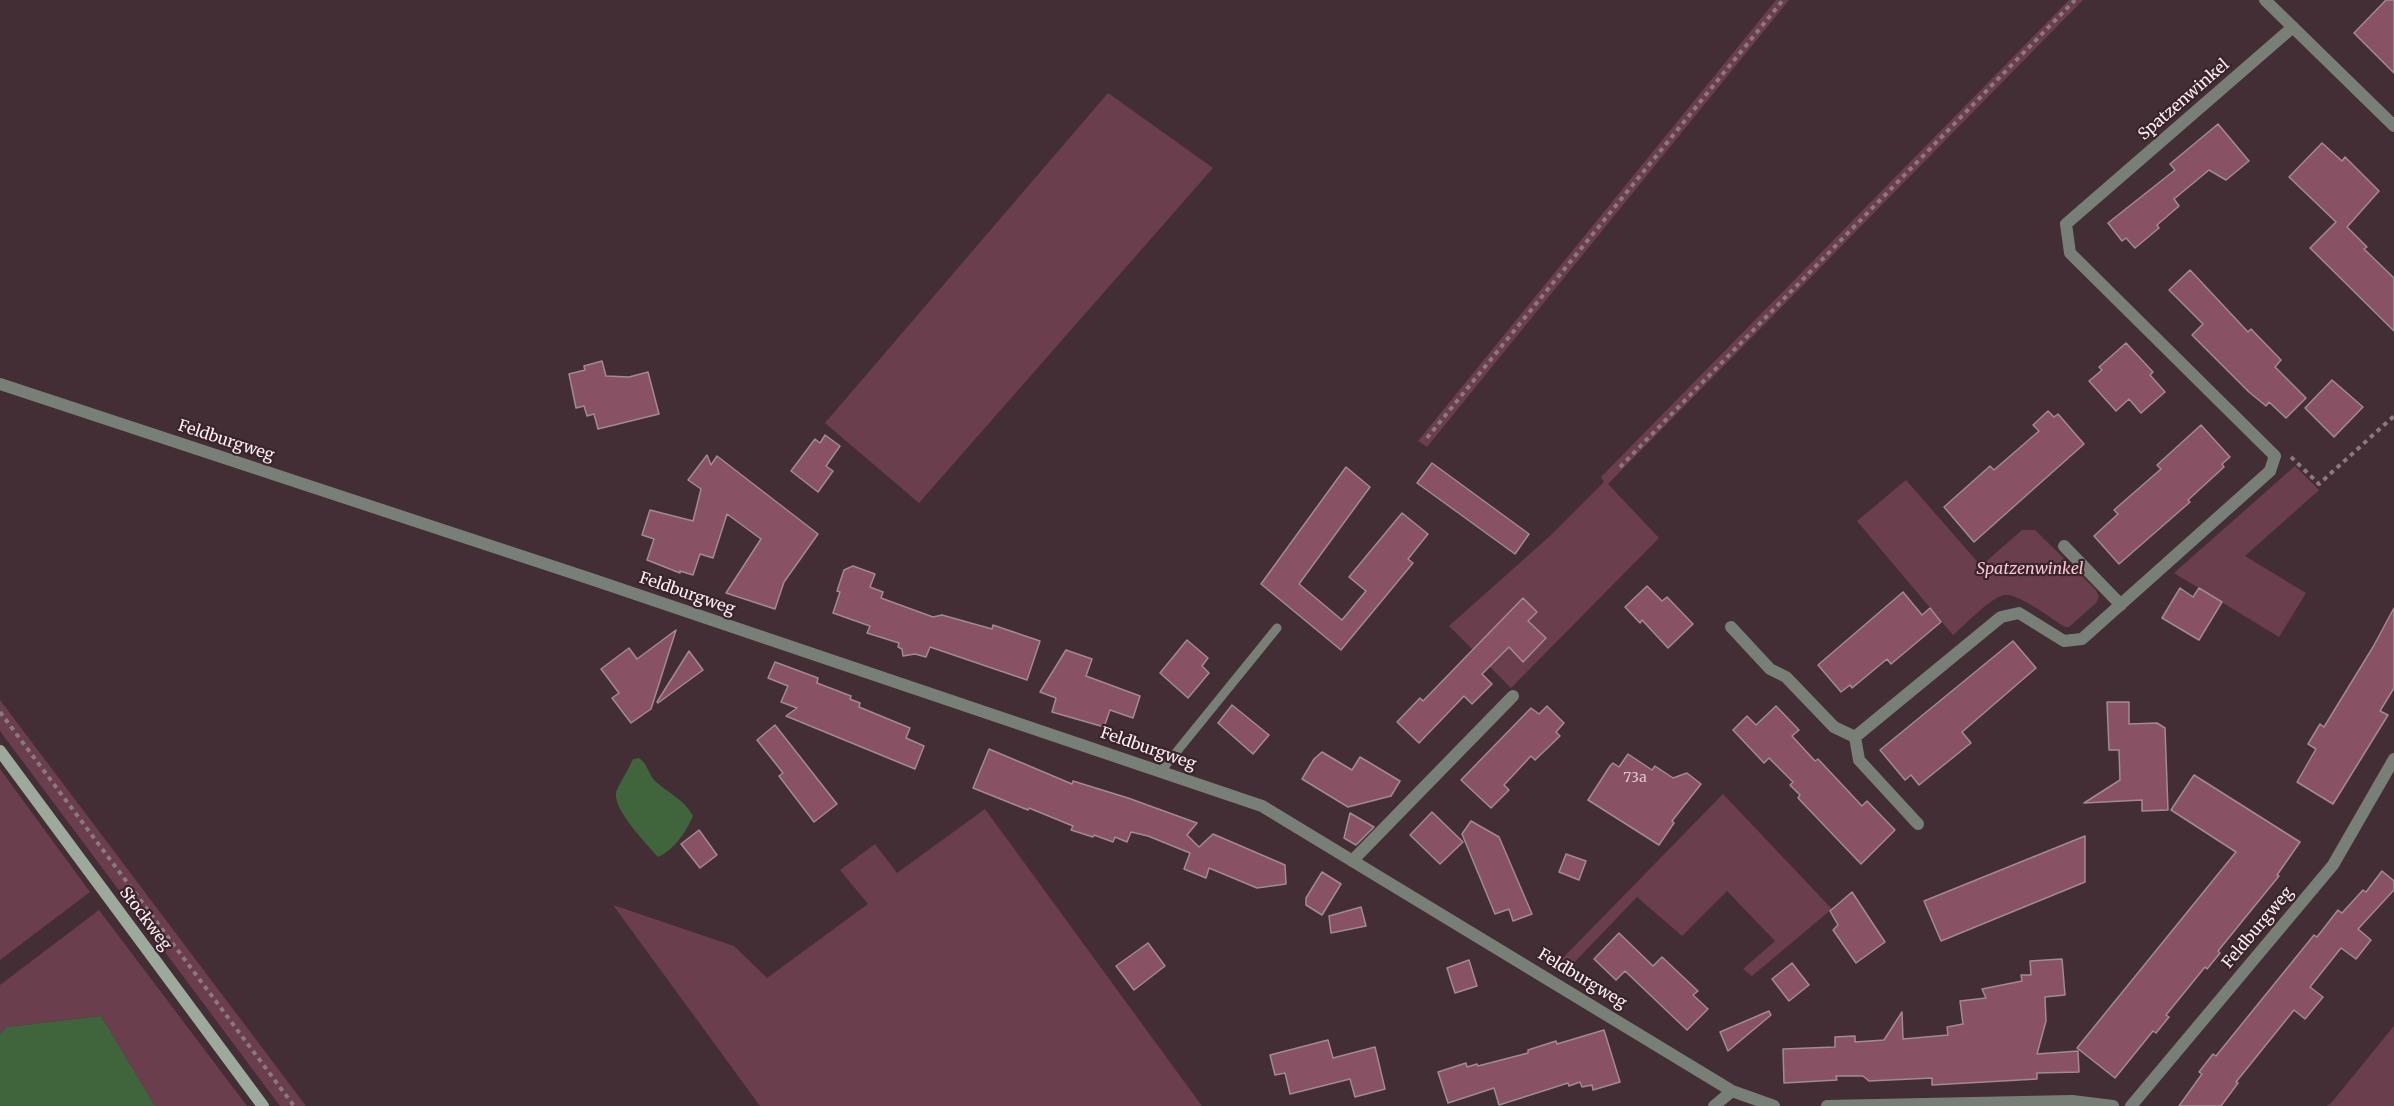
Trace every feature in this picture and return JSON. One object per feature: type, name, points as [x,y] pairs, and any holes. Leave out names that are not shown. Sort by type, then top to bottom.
[{"type":"street","points":[[2265,0],[2394,126]]},
{"type":"street","name":"Spatzenwinkel","points":[[2275,456],[2070,253],[2066,224],[2293,27]]},
{"type":"street","name":"Feldburgweg","points":[[0,384],[576,574],[1262,806],[1732,1090],[1774,1106]]},
{"type":"street","points":[[1855,737],[2001,617],[2019,613],[2064,641],[2082,639],[2270,471],[2275,456]]},
{"type":"street","points":[[2064,546],[2121,605]]},
{"type":"street","points":[[1731,627],[1770,669],[1786,677],[1834,727],[1855,737]]},
{"type":"street","points":[[1352,861],[1513,696]]},
{"type":"street","points":[[1855,737],[1860,760],[1918,824]]},
{"type":"street","name":"Stockweg","points":[[0,751],[263,1106]]},
{"type":"street","name":"Feldburgweg","points":[[2131,1106],[2333,865],[2394,759]]},
{"type":"street","points":[[1714,1106],[1732,1090]]},
{"type":"street","points":[[1827,1106],[2072,1101],[2113,1106]]},
{"type":"lane","points":[[1161,771],[1276,628]]},
{"type":"path","points":[[1427,438],[1783,0]]},
{"type":"path","points":[[1620,467],[2075,0]]},
{"type":"path","points":[[2275,456],[2293,457],[2319,484],[2394,416]]},
{"type":"path","points":[[0,712],[294,1106]]},
{"type":"green space","points":[[1776,0],[1789,0],[1427,447],[1418,441]]},
{"type":"green space","points":[[2069,0],[2083,0],[1608,484],[1659,538],[1511,688],[1449,626],[1550,536],[1604,482],[1601,477]]},
{"type":"green space","points":[[1108,93],[1213,168],[919,503],[825,423]]},
{"type":"green space","points":[[2295,466],[2319,490],[2245,556],[2306,593],[2279,637],[2174,573]]},
{"type":"green space","points":[[1906,480],[1981,566],[2022,530],[2035,530],[2096,590],[2099,597],[2096,603],[2069,627],[2065,627],[2026,602],[2010,595],[2004,595],[1985,606],[1953,635],[1857,521]]},
{"type":"green space","points":[[0,700],[306,1106],[280,1106],[0,731]]},
{"type":"green space","points":[[0,769],[90,892],[0,960]]},
{"type":"green space","points":[[1723,794],[1832,909],[1752,976],[1743,969],[1775,941],[1727,891],[1682,936],[1637,897],[1566,971],[1556,965]]},
{"type":"green space","points":[[985,809],[1202,1106],[760,1106],[613,905],[734,946],[767,978],[868,904],[840,870],[875,844],[897,873]]},
{"type":"green space","points":[[99,910],[247,1106],[155,1106],[101,1016],[7,1027],[0,1034],[0,985]]},
{"type":"green space","points":[[2394,1026],[2394,1106],[2327,1106],[2332,1102]]},
{"type":"shaded area","points":[[639,758],[655,781],[680,800],[693,816],[679,840],[658,857],[625,817],[617,800],[616,793],[633,759]]},
{"type":"shaded area","points":[[101,1016],[155,1106],[0,1106],[0,1034],[7,1027]]},
{"type":"building","points":[[2386,0],[2394,0],[2394,73],[2354,33]]},
{"type":"building","points":[[2218,124],[2249,161],[2226,180],[2209,170],[2174,199],[2179,206],[2157,225],[2159,228],[2135,248],[2126,238],[2122,241],[2108,223],[2175,170],[2170,164]]},
{"type":"building","points":[[2322,143],[2342,161],[2345,157],[2379,191],[2347,227],[2367,247],[2364,249],[2394,278],[2394,331],[2310,248],[2336,222],[2289,177]]},
{"type":"building","points":[[2190,270],[2248,332],[2251,329],[2281,360],[2275,367],[2306,398],[2286,418],[2269,402],[2266,406],[2249,392],[2192,335],[2203,324],[2169,290]]},
{"type":"building","points":[[2126,343],[2153,372],[2150,375],[2165,392],[2141,413],[2129,399],[2116,411],[2089,381],[2102,370],[2099,367]]},
{"type":"building","points":[[602,361],[606,376],[629,377],[648,372],[659,414],[598,429],[594,414],[587,416],[584,406],[576,408],[569,374],[585,370],[584,366]]},
{"type":"building","points":[[2332,380],[2363,407],[2334,437],[2305,408]]},
{"type":"building","points":[[2048,411],[2054,417],[2058,414],[2084,444],[1974,542],[1944,507],[1990,466],[1994,470],[2039,431],[2033,425]]},
{"type":"building","points":[[2201,425],[2230,457],[2222,464],[2224,467],[2188,500],[2190,502],[2119,564],[2094,536],[2118,514],[2114,510],[2161,469],[2157,465]]},
{"type":"building","points":[[825,435],[840,446],[826,466],[833,471],[818,492],[791,471],[815,439],[820,443]]},
{"type":"building","points":[[707,455],[711,465],[717,456],[818,534],[784,582],[775,609],[726,593],[761,539],[727,514],[713,558],[700,554],[693,575],[680,571],[680,573],[647,560],[654,539],[642,535],[650,510],[693,521],[701,489],[688,480]]},
{"type":"building","points":[[1432,463],[1529,534],[1515,554],[1417,483]]},
{"type":"building","points":[[1346,467],[1370,487],[1299,584],[1342,620],[1366,591],[1349,577],[1402,513],[1428,534],[1408,559],[1413,563],[1341,650],[1261,584]]},
{"type":"building","points":[[853,566],[875,574],[870,587],[883,592],[881,598],[933,617],[942,615],[992,629],[993,625],[1040,641],[1027,680],[930,647],[926,657],[915,654],[903,656],[902,649],[898,647],[899,643],[867,633],[870,626],[833,613],[844,570]]},
{"type":"building","points":[[1647,586],[1662,601],[1667,597],[1693,624],[1668,648],[1642,620],[1640,623],[1625,607]]},
{"type":"building","points":[[2180,588],[2193,597],[2199,588],[2222,602],[2199,640],[2162,618]]},
{"type":"building","points":[[1903,592],[1922,615],[1930,608],[1941,622],[1891,664],[1887,659],[1852,688],[1850,685],[1841,692],[1818,665]]},
{"type":"building","points":[[1523,598],[1537,612],[1528,621],[1546,638],[1523,662],[1509,647],[1482,674],[1492,684],[1472,704],[1464,696],[1419,743],[1397,722],[1420,698],[1423,701]]},
{"type":"building","points":[[2394,608],[2394,688],[2380,711],[2388,715],[2333,804],[2297,782],[2316,749],[2308,744],[2320,724],[2324,727]]},
{"type":"building","points":[[676,630],[651,709],[631,723],[612,698],[619,693],[601,669],[629,648],[637,659]]},
{"type":"building","points":[[1187,640],[1208,658],[1202,666],[1209,673],[1188,698],[1160,673]]},
{"type":"building","points":[[2013,641],[2036,668],[1962,732],[1971,743],[1919,785],[1911,775],[1905,780],[1880,750]]},
{"type":"building","points":[[1066,650],[1092,659],[1086,676],[1140,696],[1133,718],[1110,710],[1104,727],[1052,712],[1056,698],[1040,692]]},
{"type":"building","points":[[689,651],[703,670],[658,703],[657,702]]},
{"type":"building","points":[[775,662],[818,678],[817,683],[851,696],[850,699],[860,703],[859,707],[910,728],[906,738],[924,746],[915,769],[786,716],[797,708],[781,702],[788,686],[768,678]]},
{"type":"building","points":[[2107,702],[2129,702],[2129,724],[2157,723],[2165,728],[2168,810],[2142,811],[2142,800],[2084,803],[2120,780],[2119,750],[2109,750]]},
{"type":"building","points":[[1232,705],[1269,735],[1253,754],[1218,723]]},
{"type":"building","points":[[1547,706],[1564,723],[1556,732],[1560,736],[1535,760],[1531,756],[1504,785],[1509,790],[1491,808],[1461,780],[1531,708],[1539,714]]},
{"type":"building","points":[[1776,706],[1799,730],[1792,736],[1815,761],[1818,759],[1862,806],[1867,801],[1895,830],[1861,864],[1798,798],[1800,795],[1790,785],[1793,782],[1769,758],[1764,763],[1733,730],[1747,716],[1756,725]]},
{"type":"building","points":[[775,725],[837,804],[814,822],[779,776],[783,773],[757,740]]},
{"type":"building","points":[[989,749],[1072,784],[1073,781],[1128,798],[1197,823],[1187,835],[1199,847],[1213,834],[1285,865],[1286,884],[1257,888],[1209,868],[1206,878],[1184,869],[1190,853],[1148,836],[1131,832],[1127,842],[1115,837],[1113,842],[1094,835],[1093,837],[1071,830],[1073,826],[1029,808],[1028,810],[973,788]]},
{"type":"building","points":[[1322,752],[1352,770],[1360,757],[1400,781],[1391,796],[1348,807],[1302,779],[1314,759]]},
{"type":"building","points":[[1628,754],[1652,770],[1655,766],[1673,778],[1687,773],[1701,784],[1672,821],[1674,823],[1659,845],[1588,800],[1610,766],[1613,763],[1619,767]]},
{"type":"building","points":[[2194,775],[2300,842],[2277,875],[2279,876],[2218,951],[2220,953],[2207,969],[2205,967],[2166,1015],[2169,1017],[2156,1033],[2153,1031],[2115,1078],[2077,1048],[2236,852],[2171,810]]},
{"type":"building","points":[[1432,812],[1463,842],[1440,864],[1410,835]]},
{"type":"building","points":[[1350,813],[1374,827],[1356,845],[1344,838]]},
{"type":"building","points":[[1471,821],[1499,837],[1532,914],[1513,921],[1509,909],[1495,914],[1462,834]]},
{"type":"building","points":[[699,830],[717,855],[700,868],[681,844]]},
{"type":"building","points":[[2085,836],[2085,882],[1941,941],[1924,901]]},
{"type":"building","points":[[1566,854],[1586,861],[1579,880],[1559,872]]},
{"type":"building","points":[[2382,871],[2394,881],[2394,890],[2358,929],[2371,940],[2356,959],[2341,948],[2310,987],[2323,997],[2305,1019],[2294,1010],[2236,1082],[2238,1083],[2221,1106],[2179,1106],[2202,1074],[2199,1072],[2213,1054],[2216,1056],[2314,935],[2317,937],[2338,910],[2342,913],[2363,890],[2366,892]]},
{"type":"building","points":[[1322,872],[1341,884],[1322,915],[1306,905],[1306,898]]},
{"type":"building","points":[[1852,892],[1885,942],[1856,963],[1833,930],[1838,925],[1830,911]]},
{"type":"building","points":[[1361,907],[1366,926],[1331,933],[1329,916]]},
{"type":"building","points":[[1619,933],[1653,966],[1662,957],[1698,991],[1693,995],[1708,1009],[1687,1030],[1625,971],[1616,980],[1594,959]]},
{"type":"building","points":[[1148,943],[1165,966],[1134,990],[1116,966]]},
{"type":"building","points":[[2062,959],[2065,995],[2045,997],[2046,1021],[2037,1054],[2078,1051],[2079,1072],[2037,1073],[2037,1079],[1932,1085],[1932,1078],[1869,1081],[1863,1076],[1836,1076],[1837,1080],[1784,1083],[1783,1049],[1835,1047],[1835,1037],[1855,1036],[1855,1042],[1884,1040],[1902,1012],[1903,1039],[1948,1035],[1947,1027],[1963,1024],[1960,1001],[1986,998],[1982,989],[2022,981],[2021,975],[2031,975],[2030,961]]},
{"type":"building","points":[[1469,960],[1477,986],[1455,993],[1447,968]]},
{"type":"building","points":[[1792,963],[1809,985],[1789,1001],[1772,979]]},
{"type":"building","points":[[1769,1011],[1771,1015],[1728,1051],[1720,1032]]},
{"type":"building","points":[[1604,1030],[1620,1082],[1593,1090],[1592,1085],[1582,1087],[1580,1082],[1569,1086],[1568,1083],[1499,1105],[1494,1088],[1448,1103],[1438,1072],[1466,1063],[1467,1067],[1477,1064],[1478,1066],[1528,1053],[1528,1050],[1556,1041],[1557,1044]]},
{"type":"building","points":[[1328,1040],[1333,1058],[1375,1047],[1385,1089],[1355,1097],[1350,1079],[1290,1094],[1285,1073],[1275,1075],[1270,1055]]}]
